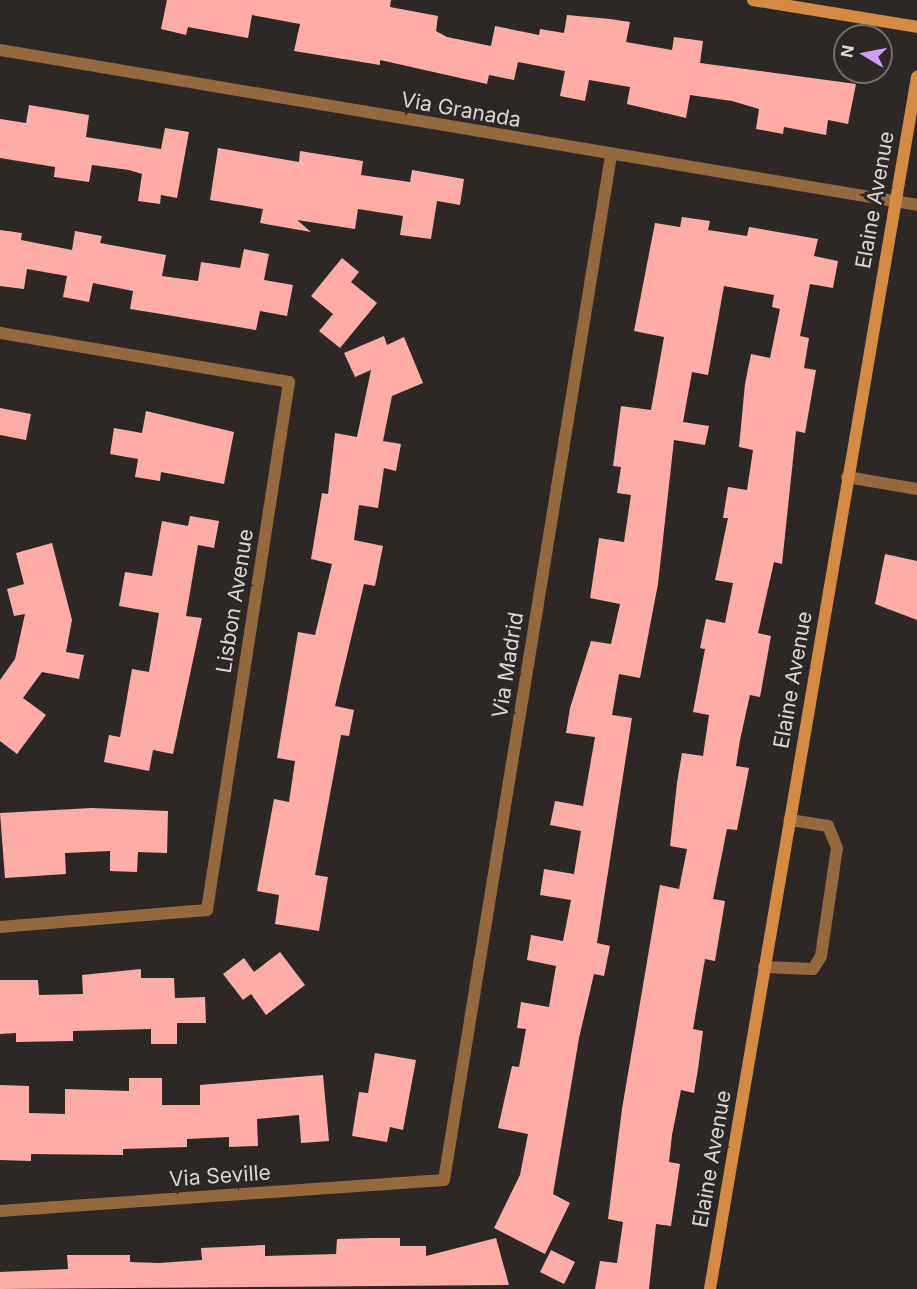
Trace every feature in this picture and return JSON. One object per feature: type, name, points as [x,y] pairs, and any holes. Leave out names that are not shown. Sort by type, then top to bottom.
[{"type":"street","points":[[753,0],[917,27]]},
{"type":"street","name":"Via Granada","points":[[0,50],[611,156],[917,205]]},
{"type":"street","name":"Elaine Avenue","points":[[710,1289],[917,77]]},
{"type":"street","name":"Via Madrid","points":[[444,1180],[611,156]]},
{"type":"street","name":"Lisbon Avenue","points":[[0,333],[289,382],[207,910],[0,927]]},
{"type":"street","points":[[847,477],[917,489]]},
{"type":"street","points":[[764,967],[813,969],[821,956],[837,848],[828,826],[789,820]]},
{"type":"street","name":"Via Seville","points":[[0,1211],[444,1180]]},
{"type":"building","points":[[167,0],[391,0],[390,7],[438,16],[436,31],[447,37],[491,46],[495,26],[539,35],[540,29],[564,33],[567,15],[610,19],[630,22],[626,42],[672,50],[674,37],[703,41],[700,63],[833,81],[833,84],[856,84],[848,124],[828,120],[826,135],[784,127],[783,134],[756,129],[759,109],[732,101],[690,95],[686,118],[627,104],[630,87],[589,80],[585,101],[560,96],[565,71],[518,62],[514,80],[489,75],[487,84],[380,60],[380,65],[294,51],[300,24],[252,15],[248,38],[188,27],[186,35],[161,29]]},
{"type":"building","points":[[29,105],[89,115],[86,137],[161,149],[165,128],[189,132],[177,198],[161,195],[160,204],[138,201],[142,174],[129,170],[92,165],[89,182],[54,177],[55,167],[0,158],[0,119],[26,123]]},
{"type":"building","points":[[218,148],[299,162],[300,151],[363,161],[361,175],[410,182],[412,170],[464,179],[460,205],[437,201],[431,239],[400,235],[403,216],[358,209],[355,229],[297,220],[311,232],[260,223],[263,209],[210,200]]},
{"type":"building","points":[[682,217],[710,221],[708,230],[747,236],[749,227],[818,239],[814,256],[838,261],[833,288],[810,284],[800,336],[809,338],[804,368],[816,370],[805,433],[796,431],[782,564],[774,562],[758,633],[771,636],[760,697],[750,695],[740,740],[736,766],[749,768],[737,830],[727,829],[713,899],[725,901],[715,961],[705,959],[693,1029],[703,1031],[694,1093],[681,1090],[672,1135],[669,1162],[680,1164],[671,1226],[656,1224],[649,1289],[595,1289],[600,1261],[617,1263],[623,1222],[608,1219],[622,1109],[660,885],[679,889],[687,849],[670,846],[677,783],[682,753],[703,756],[709,715],[693,712],[705,649],[700,648],[706,619],[725,623],[733,583],[715,580],[728,518],[723,518],[728,487],[747,490],[753,450],[739,447],[745,384],[751,354],[770,358],[780,309],[772,307],[774,295],[724,286],[708,375],[692,372],[683,422],[709,426],[705,445],[674,440],[658,584],[640,678],[619,674],[612,715],[632,718],[597,943],[610,946],[604,976],[594,974],[579,1038],[553,1194],[570,1203],[545,1254],[494,1228],[520,1175],[528,1134],[498,1128],[512,1066],[519,1067],[526,1029],[517,1028],[521,1002],[549,1007],[556,966],[527,960],[531,935],[563,941],[571,900],[540,895],[544,869],[574,874],[581,831],[550,825],[555,801],[583,806],[595,737],[566,733],[570,708],[591,641],[611,644],[620,604],[590,598],[599,538],[624,542],[631,495],[617,493],[621,467],[613,466],[621,406],[651,410],[664,337],[634,331],[655,223],[680,227]]},
{"type":"building","points":[[0,230],[22,233],[21,240],[72,250],[75,231],[102,236],[100,243],[166,255],[162,276],[198,281],[201,262],[240,268],[244,249],[269,254],[264,280],[293,285],[287,316],[260,311],[256,330],[130,309],[133,291],[93,283],[89,302],[63,297],[67,276],[27,269],[24,289],[0,286]]},
{"type":"building","points":[[342,258],[359,272],[351,282],[377,303],[340,348],[319,331],[333,314],[311,296]]},
{"type":"building","points":[[384,336],[387,345],[404,337],[423,383],[392,396],[383,441],[401,444],[396,471],[384,468],[378,508],[359,505],[354,540],[383,546],[375,586],[364,584],[335,706],[354,710],[349,736],[341,735],[315,875],[328,877],[319,931],[275,924],[279,895],[257,891],[274,799],[289,802],[295,761],[277,758],[298,632],[315,635],[332,564],[311,559],[322,493],[328,494],[335,433],[357,437],[371,370],[355,377],[344,353]]},
{"type":"building","points":[[0,408],[31,414],[26,440],[0,435]]},
{"type":"building","points":[[146,411],[234,432],[224,484],[161,472],[160,481],[135,477],[138,459],[110,454],[114,428],[142,433]]},
{"type":"building","points":[[190,516],[219,521],[214,548],[198,545],[186,616],[202,618],[173,754],[153,750],[149,771],[104,762],[109,735],[120,737],[132,669],[149,672],[159,613],[119,606],[125,572],[152,576],[162,521],[188,526]]},
{"type":"building","points":[[52,543],[72,620],[66,652],[84,655],[79,679],[42,672],[23,698],[46,715],[17,754],[0,741],[0,680],[15,659],[25,614],[14,616],[7,589],[24,584],[16,553]]},
{"type":"building","points":[[885,554],[917,561],[917,620],[875,604]]},
{"type":"building","points":[[92,808],[168,811],[167,853],[138,852],[137,872],[110,871],[110,851],[65,853],[66,874],[5,878],[0,813]]},
{"type":"building","points":[[280,952],[305,985],[266,1015],[251,994],[243,1000],[223,974],[244,958],[254,972]]},
{"type":"building","points":[[141,969],[141,978],[174,978],[175,998],[205,997],[206,1023],[177,1023],[177,1044],[151,1044],[151,1029],[73,1031],[73,1041],[16,1042],[16,1033],[0,1034],[0,980],[38,980],[39,995],[83,994],[82,975]]},
{"type":"building","points":[[375,1053],[416,1060],[403,1130],[390,1127],[387,1142],[352,1136],[359,1092],[368,1093]]},
{"type":"building","points":[[323,1075],[329,1141],[301,1143],[299,1115],[257,1119],[258,1146],[229,1147],[229,1137],[187,1139],[187,1147],[123,1149],[123,1155],[31,1154],[31,1161],[0,1160],[0,1085],[29,1086],[29,1113],[65,1114],[65,1089],[129,1091],[129,1078],[162,1078],[162,1105],[200,1105],[200,1085]]},
{"type":"building","points":[[400,1238],[400,1246],[426,1246],[426,1256],[496,1238],[509,1285],[0,1289],[0,1272],[68,1269],[67,1255],[130,1255],[130,1262],[159,1263],[202,1260],[201,1248],[265,1245],[265,1256],[336,1254],[337,1239]]},
{"type":"building","points":[[551,1250],[575,1262],[564,1284],[540,1272]]}]
